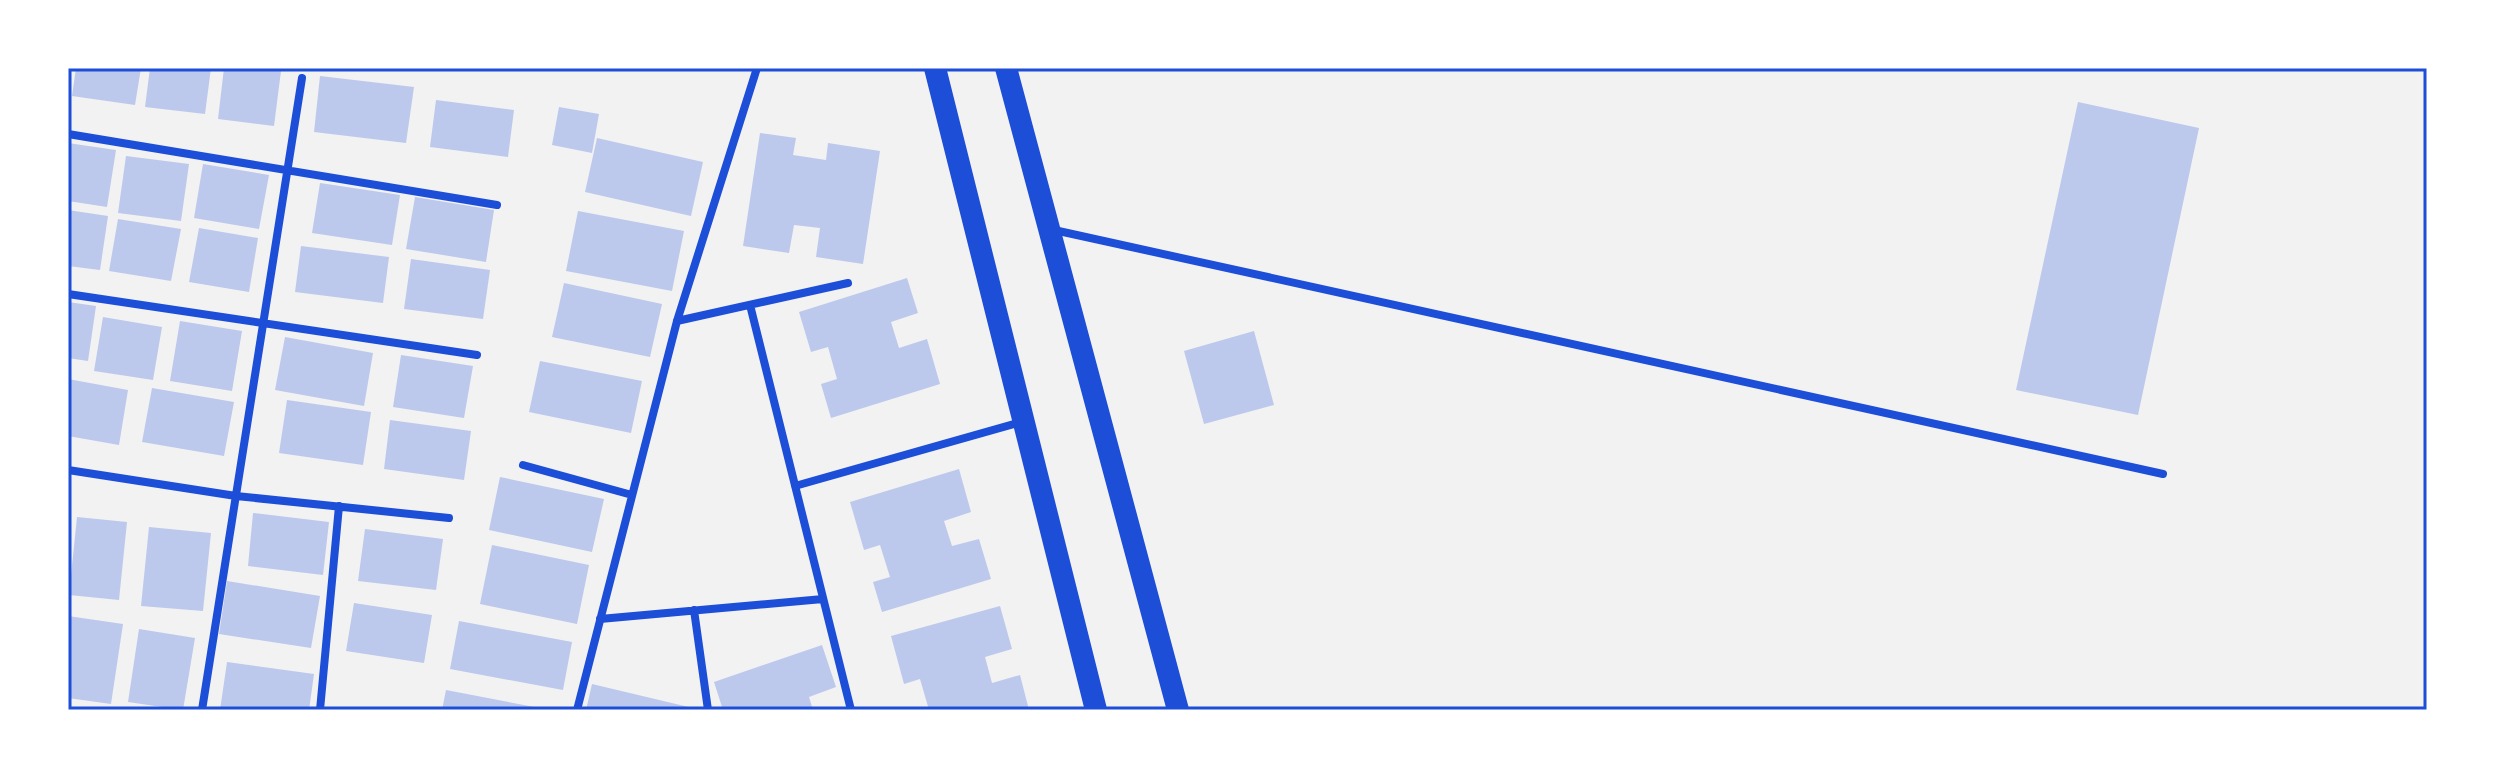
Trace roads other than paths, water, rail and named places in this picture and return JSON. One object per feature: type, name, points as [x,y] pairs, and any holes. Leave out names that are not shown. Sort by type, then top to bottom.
[{"type":"highway","points":[[935,68],[1096,710]]},
{"type":"highway","points":[[1006,68],[1178,710]]},
{"type":"street","points":[[577,710],[677,321],[757,68]]},
{"type":"street","points":[[202,710],[302,78]]},
{"type":"street","points":[[68,134],[497,205]]},
{"type":"street","points":[[1049,229],[2163,474]]},
{"type":"street","points":[[677,321],[848,283]]},
{"type":"street","points":[[68,294],[477,355]]},
{"type":"street","points":[[750,305],[851,710]]},
{"type":"street","points":[[795,486],[1023,421]]},
{"type":"street","points":[[523,465],[632,495]]},
{"type":"street","points":[[68,470],[236,496],[449,518]]},
{"type":"street","points":[[320,710],[339,506]]},
{"type":"street","points":[[600,619],[823,599]]},
{"type":"street","points":[[694,610],[708,710]]}]
